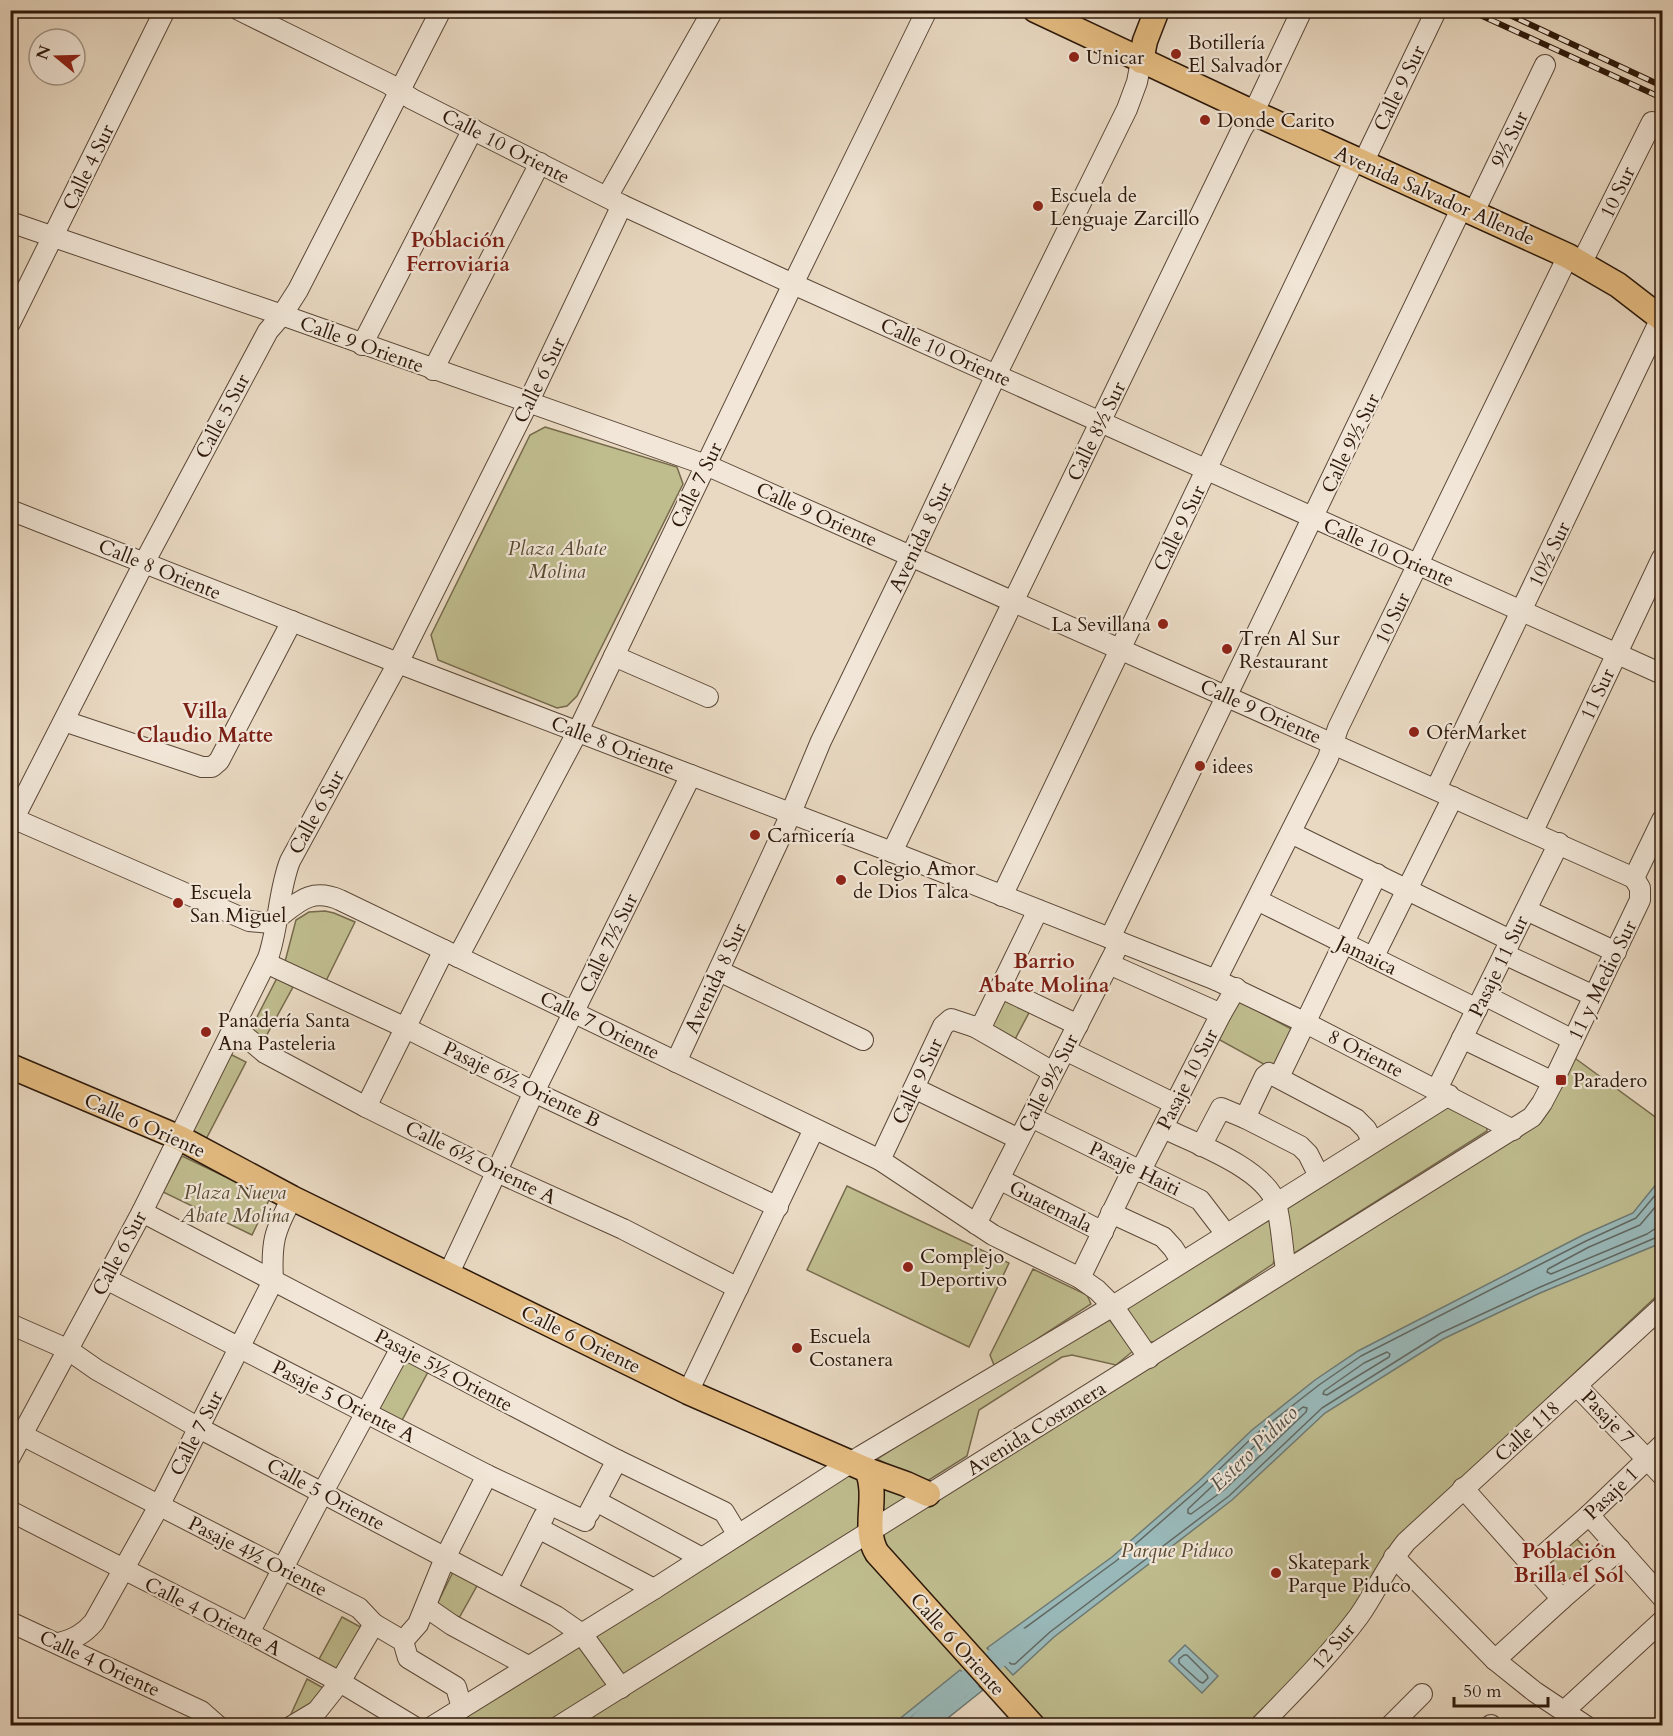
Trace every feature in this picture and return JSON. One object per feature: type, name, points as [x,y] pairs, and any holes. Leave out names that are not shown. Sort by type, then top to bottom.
[{"type":"main road","name":"Avenida Salvador Allende","points":[[1035,10],[1141,61],[1575,259],[1618,285],[1662,319]]},
{"type":"main road","name":"Avenida 8 Sur","points":[[1141,61],[1145,41],[1157,10]]},
{"type":"main road","name":"Calle 6 Oriente","points":[[10,1066],[180,1138],[292,1198],[688,1392],[859,1467],[872,1486],[872,1545],[883,1562],[1033,1725]]},
{"type":"main road","points":[[859,1467],[928,1494]]},
{"type":"street","name":"Calle 4 Sur","points":[[10,323],[165,10]]},
{"type":"street","name":"Calle 10 Oriente","points":[[239,10],[389,84],[411,99],[615,201],[793,284],[1662,674]]},
{"type":"street","name":"Calle 5 Sur","points":[[12,821],[144,563],[268,331],[282,315],[298,290],[441,10]]},
{"type":"street","name":"Calle 6 Sur","points":[[10,1456],[142,1212],[266,963],[273,945],[284,880],[290,861],[398,663],[528,403],[615,201],[712,10]]},
{"type":"street","name":"Calle 7 Sur","points":[[366,1107],[406,1028],[578,731],[927,10]]},
{"type":"street","name":"Calle 8½ Sur","points":[[892,852],[1302,10]]},
{"type":"street","name":"Calle 9 Sur","points":[[1002,896],[1206,470],[1435,13]]},
{"type":"street","name":"Avenida 8 Sur","points":[[676,1062],[790,813],[820,741],[1127,109],[1137,82],[1141,61]]},
{"type":"street","name":"9½ Sur","points":[[1468,210],[1545,65]]},
{"type":"street","name":"10 Sur","points":[[1216,980],[1291,833],[1334,744],[1338,728],[1418,564],[1575,259],[1652,122]]},
{"type":"street","points":[[362,345],[473,129]]},
{"type":"street","points":[[433,370],[540,163]]},
{"type":"street","name":"Calle 9½ Sur","points":[[976,1224],[1109,964],[1115,940],[1227,696],[1468,210]]},
{"type":"street","name":"Calle 9 Oriente","points":[[10,222],[282,315],[706,465],[1533,831],[1634,878]]},
{"type":"street","name":"10½ Sur","points":[[1373,958],[1406,888],[1521,611],[1662,319]]},
{"type":"street","name":"Calle 8 Oriente","points":[[10,510],[1216,980]]},
{"type":"street","name":"11 Sur","points":[[1533,831],[1662,558]]},
{"type":"street","points":[[64,720],[202,767],[212,767],[219,761],[292,621]]},
{"type":"street","points":[[614,656],[708,697]]},
{"type":"street","name":"Calle 7½ Sur","points":[[448,1275],[534,1092],[691,775]]},
{"type":"street","points":[[1634,878],[1662,820]]},
{"type":"street","points":[[12,821],[249,921],[271,923],[278,918]]},
{"type":"street","points":[[1291,833],[1406,888],[1594,996]]},
{"type":"street","name":"Pasaje 11 Sur","points":[[1443,1092],[1462,1038],[1559,843]]},
{"type":"street","points":[[1274,1075],[1306,1023],[1377,874]]},
{"type":"street","name":"11 y Medio Sur","points":[[1513,1130],[1532,1118],[1553,1082],[1616,952],[1640,900],[1640,888],[1634,878]]},
{"type":"street","name":"Calle 7 Oriente","points":[[278,918],[294,904],[307,897],[327,895],[880,1161],[976,1224],[1080,1278],[1097,1290],[1113,1306],[1149,1358]]},
{"type":"street","name":"Jamaica","points":[[1257,900],[1373,958],[1573,1040]]},
{"type":"street","points":[[975,1027],[983,1023],[1038,910]]},
{"type":"street","points":[[1526,910],[1616,952]]},
{"type":"street","name":"Pasaje 6½ Oriente B","points":[[266,963],[778,1206]]},
{"type":"street","points":[[1109,964],[1221,1014]]},
{"type":"street","points":[[719,971],[863,1040]]},
{"type":"street","name":"8 Oriente","points":[[1216,980],[1443,1092],[1513,1130]]},
{"type":"street","points":[[1001,988],[1078,1025]]},
{"type":"street","name":"Pasaje 10 Sur","points":[[1080,1278],[1111,1213],[1163,1128],[1236,988]]},
{"type":"street","name":"Calle 9 Sur","points":[[880,1161],[943,1026],[951,1019],[975,1027]]},
{"type":"street","name":"Calle 6½ Oriente A","points":[[235,1023],[245,1036],[265,1053],[366,1107],[498,1172],[623,1229],[738,1287]]},
{"type":"street","points":[[975,1027],[1053,1072]]},
{"type":"street","points":[[1462,1038],[1553,1082]]},
{"type":"street","points":[[1065,1050],[1175,1104]]},
{"type":"street","points":[[1245,1118],[1265,1076],[1274,1075],[1356,1119],[1366,1129],[1373,1142]]},
{"type":"street","points":[[914,1088],[1019,1139]]},
{"type":"street","points":[[433,1725],[738,1535],[859,1467],[1373,1142],[1443,1092]]},
{"type":"street","points":[[1201,1146],[1221,1108],[1300,1146],[1308,1154],[1319,1176]]},
{"type":"street","name":"Pasaje Haiti","points":[[1031,1117],[1200,1200],[1226,1234]]},
{"type":"street","points":[[1163,1128],[1234,1162],[1261,1180],[1276,1203],[1286,1269]]},
{"type":"street","points":[[688,1392],[814,1129]]},
{"type":"street","name":"Avenida Costanera","points":[[559,1725],[1149,1358],[1286,1269],[1513,1130]]},
{"type":"street","name":"Guatemala","points":[[999,1179],[1103,1232]]},
{"type":"street","name":"Calle 7 Sur","points":[[59,1643],[74,1639],[86,1631],[100,1612],[159,1506],[273,1281],[271,1250],[279,1223],[292,1198]]},
{"type":"street","name":"Pasaje 5½ Oriente","points":[[142,1212],[617,1460],[724,1512],[738,1535]]},
{"type":"street","points":[[1111,1213],[1163,1237],[1182,1262]]},
{"type":"street","name":"Pasaje 5 Oriente A","points":[[106,1279],[488,1475],[585,1521]]},
{"type":"street","name":"Calle 118","points":[[1394,1557],[1406,1542],[1463,1488],[1662,1307]]},
{"type":"street","name":"Calle 5 Oriente","points":[[10,1324],[68,1348],[97,1370],[199,1428],[556,1616],[582,1634],[621,1688]]},
{"type":"street","points":[[249,1633],[401,1348]]},
{"type":"street","name":"Pasaje 7","points":[[1577,1386],[1662,1475]]},
{"type":"street","name":"Pasaje 4½ Oriente","points":[[22,1435],[359,1608],[374,1624],[403,1641],[408,1658],[456,1687],[462,1708]]},
{"type":"street","name":"Pasaje 1","points":[[1532,1565],[1589,1515],[1662,1445]]},
{"type":"street","points":[[573,1545],[617,1460]]},
{"type":"street","points":[[403,1641],[418,1624],[445,1558],[488,1475]]},
{"type":"street","points":[[1463,1488],[1562,1599]]},
{"type":"street","points":[[596,1501],[702,1558]]},
{"type":"street","points":[[507,1589],[550,1506]]},
{"type":"street","name":"Calle 4 Oriente A","points":[[10,1511],[249,1633],[413,1725]]},
{"type":"street","points":[[1589,1515],[1662,1597]]},
{"type":"street","points":[[538,1528],[654,1589]]},
{"type":"street","points":[[1495,1660],[1620,1550]]},
{"type":"street","points":[[1394,1557],[1495,1660],[1522,1683],[1586,1725]]},
{"type":"street","name":"12 Sur","points":[[1268,1723],[1360,1614],[1394,1557]]},
{"type":"street","points":[[426,1606],[452,1625],[528,1666]]},
{"type":"street","points":[[1564,1711],[1662,1621]]},
{"type":"street","name":"Calle 4 Oriente","points":[[10,1622],[201,1711],[218,1725]]},
{"type":"street","points":[[292,1725],[317,1711],[340,1682],[374,1624]]},
{"type":"street","points":[[1390,1725],[1422,1694]]},
{"type":"green space","name":"Plaza Abate Molina","points":[[545,427],[677,467],[683,484],[577,696],[567,706],[557,708],[438,660],[431,635],[530,435]]},
{"type":"green space","points":[[325,911],[355,922],[322,989],[283,969],[296,920],[309,912]]},
{"type":"green space","points":[[277,978],[293,987],[258,1051],[243,1044]]},
{"type":"green space","points":[[1005,994],[1032,1007],[1011,1047],[985,1033]]},
{"type":"green space","points":[[1237,1000],[1297,1032],[1278,1072],[1218,1039]]},
{"type":"green space","points":[[230,1054],[246,1062],[204,1143],[186,1135]]},
{"type":"green space","name":"Parque Piduco","points":[[1572,1056],[1662,1122],[1662,1291],[1400,1537],[1357,1606],[1323,1649],[1246,1725],[1044,1725],[998,1677],[939,1725],[438,1726],[851,1466],[934,1498],[1530,1126]]},
{"type":"green space","points":[[1447,1107],[1487,1127],[1487,1131],[1290,1256],[1285,1204]]},
{"type":"green space","name":"Plaza Nueva Abate Molina","points":[[182,1156],[270,1198],[252,1235],[163,1192]]},
{"type":"green space","name":"Complejo Deportivo","points":[[847,1186],[1009,1263],[969,1347],[807,1270]]},
{"type":"green space","points":[[1267,1219],[1270,1223],[1275,1258],[1273,1264],[1156,1342],[1148,1342],[1125,1307]]},
{"type":"green space","points":[[1033,1269],[1087,1295],[1091,1304],[994,1365],[990,1355]]},
{"type":"green space","points":[[1103,1311],[1133,1351],[1116,1365],[1072,1355],[1062,1357],[979,1410],[967,1456],[929,1480],[922,1481],[877,1459]]},
{"type":"green space","points":[[403,1358],[428,1372],[400,1424],[375,1410]]},
{"type":"green space","points":[[1574,1536],[1596,1560],[1558,1594],[1537,1570]]},
{"type":"green space","points":[[453,1572],[478,1584],[459,1618],[436,1606]]},
{"type":"green space","points":[[342,1617],[368,1631],[341,1676],[317,1663]]},
{"type":"green space","points":[[307,1679],[329,1691],[286,1725]]},
{"type":"water","points":[[1662,1177],[1662,1240],[1654,1246],[1540,1293],[1443,1339],[1325,1413],[1232,1500],[1054,1637],[1013,1675],[987,1648],[1112,1557],[1198,1482],[1252,1430],[1315,1380],[1358,1351],[1583,1235],[1633,1213]]},
{"type":"water","points":[[1185,1645],[1218,1676],[1202,1693],[1169,1661]]},
{"type":"water","points":[[960,1670],[983,1690],[939,1725],[892,1725]]},
{"type":"waterway","name":"Estero Piduco","points":[[918,1726],[956,1690],[1021,1639]]},
{"type":"railway","points":[[1469,10],[1662,98]]},
{"type":"railway","points":[[1499,10],[1662,86]]},
{"type":"place","name":"Botillería El Salvador","points":[[1176,54]]},
{"type":"place","name":"Unicar","points":[[1074,57]]},
{"type":"place","name":"Donde Carito","points":[[1205,120]]},
{"type":"place","name":"Escuela de Lenguaje Zarcillo","points":[[1038,206]]},
{"type":"place","name":"La Sevillana","points":[[1163,624]]},
{"type":"place","name":"Tren Al Sur Restaurant","points":[[1227,649]]},
{"type":"place","name":"OferMarket","points":[[1414,732]]},
{"type":"place","name":"idees","points":[[1200,766]]},
{"type":"place","name":"Carnicería","points":[[755,835]]},
{"type":"place","name":"Colegio Amor de Dios Talca","points":[[841,880]]},
{"type":"place","name":"Escuela San Miguel","points":[[178,903]]},
{"type":"place","name":"Panadería Santa Ana Pasteleria","points":[[206,1032]]},
{"type":"place","name":"Paradero","points":[[1561,1080]]},
{"type":"place","name":"Complejo Deportivo","points":[[908,1267]]},
{"type":"place","name":"Escuela Costanera","points":[[797,1348]]},
{"type":"place","name":"Skatepark Parque Piduco","points":[[1276,1573]]},
{"type":"district","name":"Población Ferroviaria","points":[[458,252]]},
{"type":"district","name":"Villa Claudio Matte","points":[[205,723]]},
{"type":"district","name":"Barrio Abate Molina","points":[[1044,973]]},
{"type":"district","name":"Población Brilla el Sol","points":[[1569,1563]]}]
